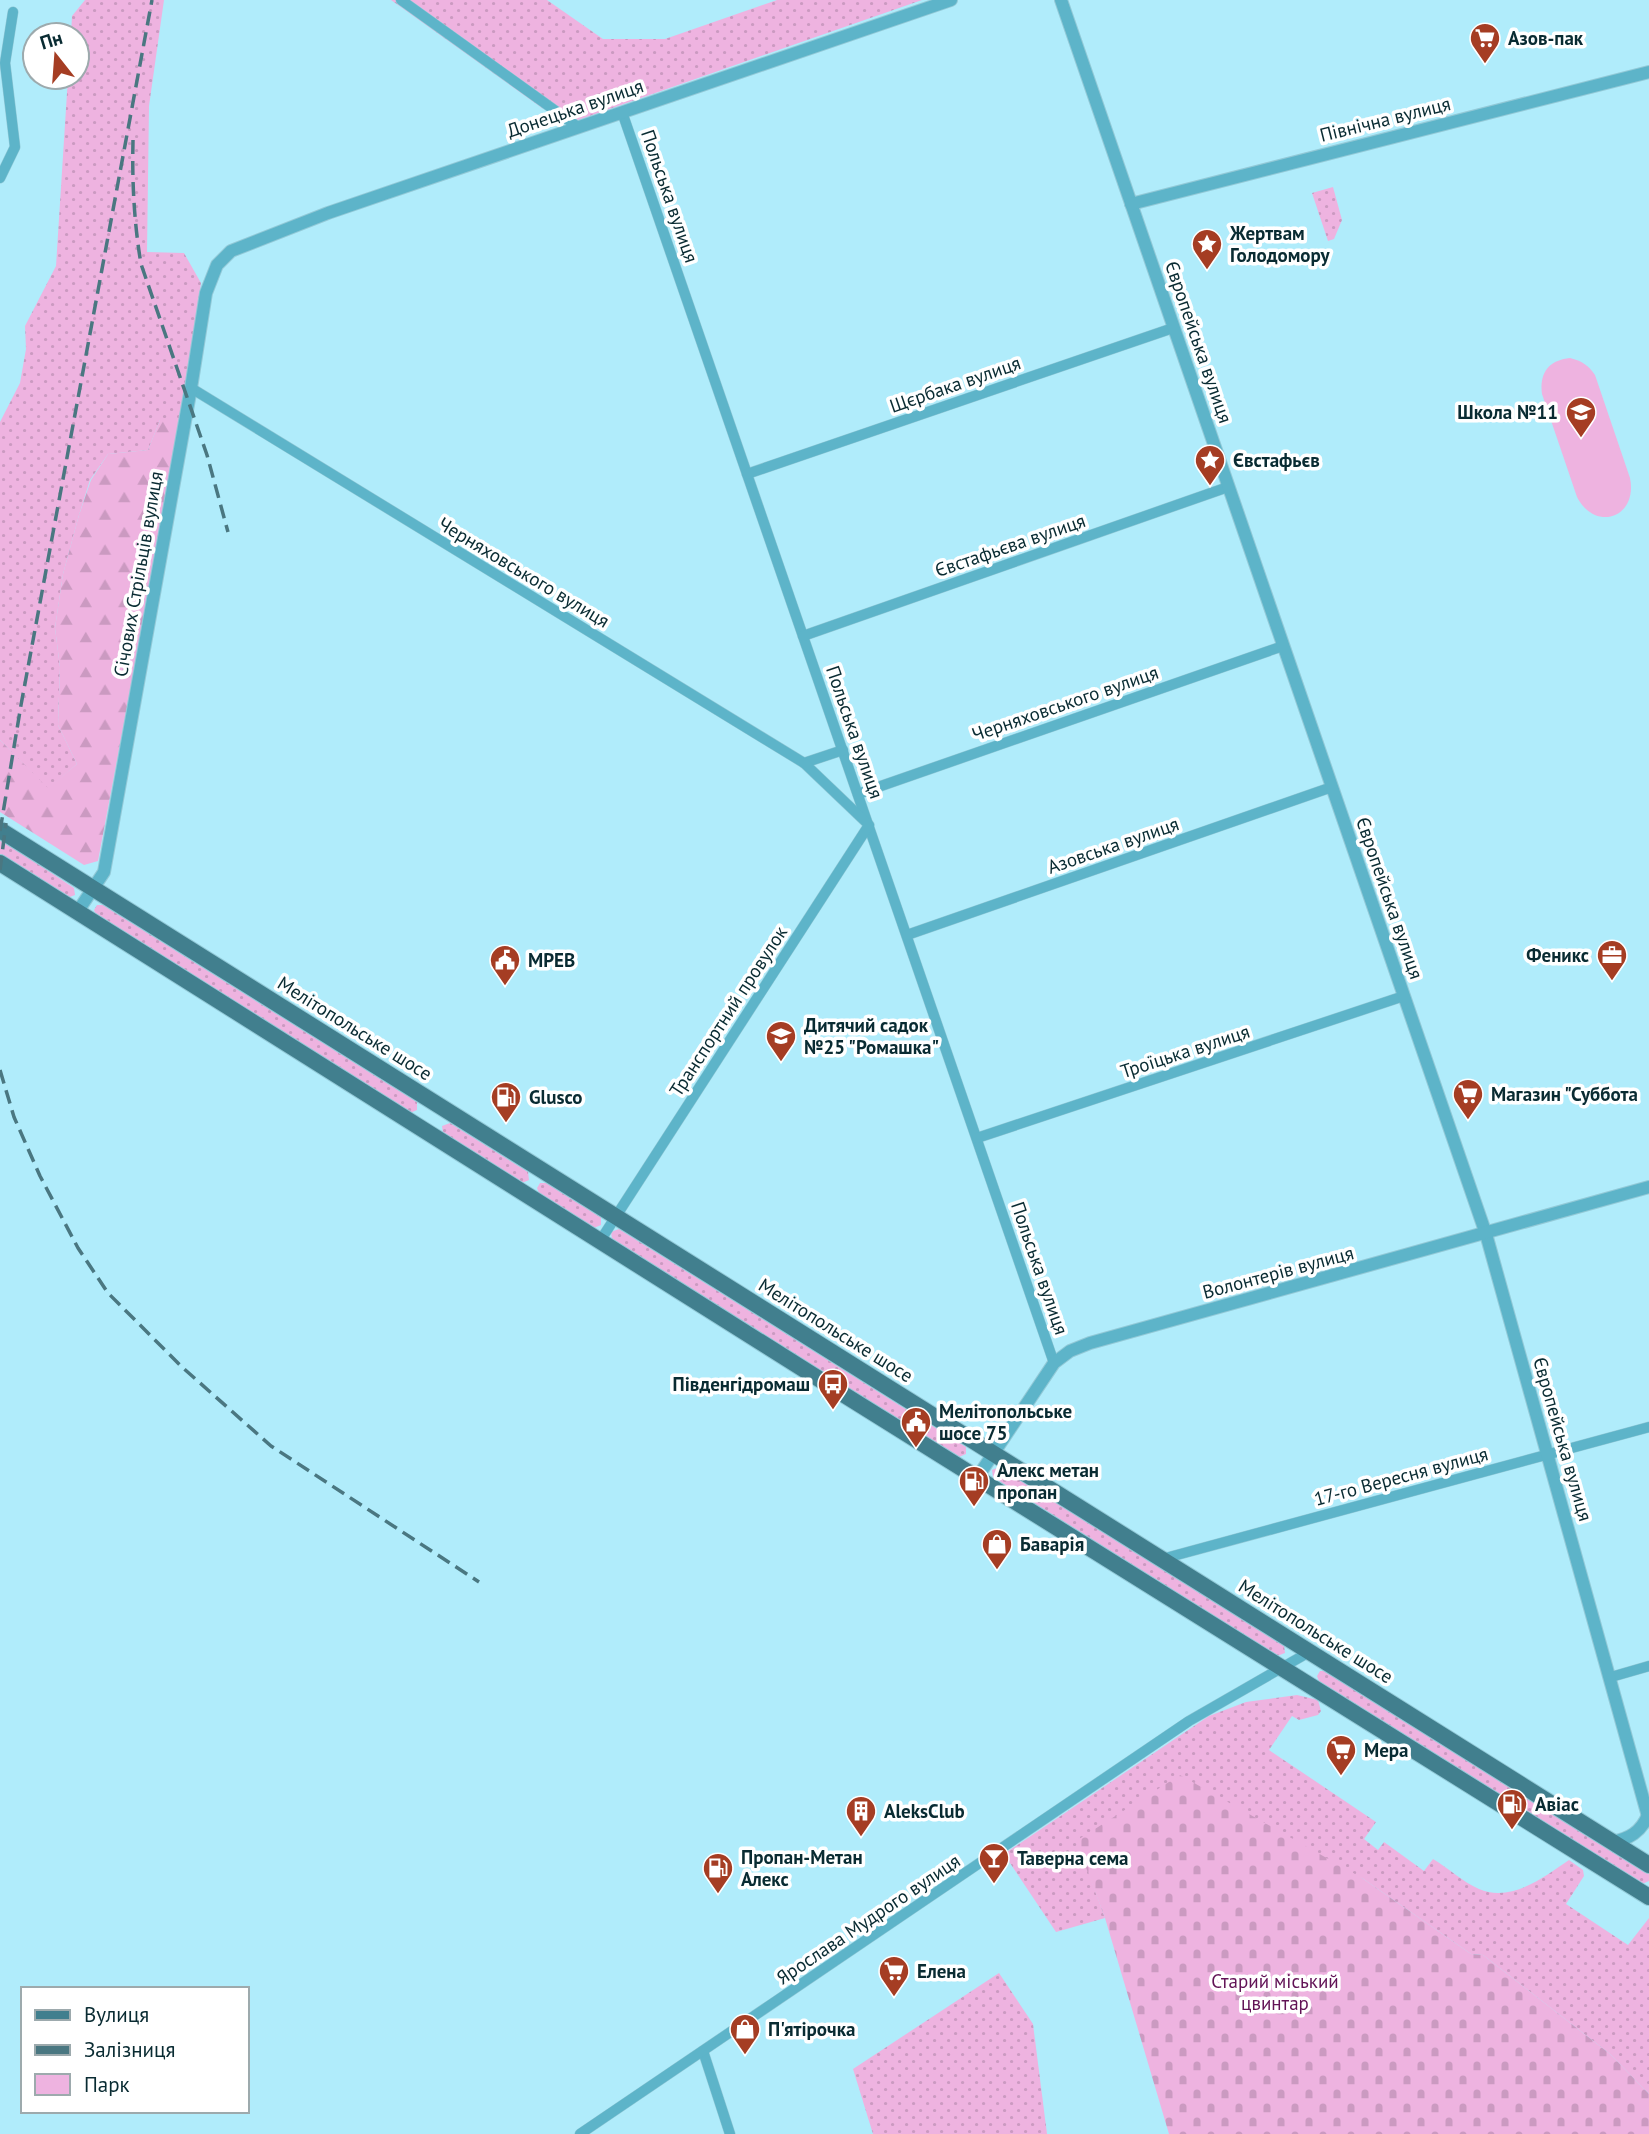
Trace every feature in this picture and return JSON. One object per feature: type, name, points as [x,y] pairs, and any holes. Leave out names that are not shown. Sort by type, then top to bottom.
[{"type":"main road","name":"Мелітопольське шосе","points":[[0,830],[1649,1865]]},
{"type":"main road","points":[[0,863],[977,1478],[1649,1896]]},
{"type":"street","points":[[401,0],[578,127]]},
{"type":"street","name":"Донецька вулиця","points":[[217,265],[231,251],[328,213],[951,0]]},
{"type":"street","name":"Європейська вулиця","points":[[1061,0],[1486,1234],[1648,1817]]},
{"type":"street","points":[[0,178],[15,147],[5,63],[13,12]]},
{"type":"street","name":"Північна вулиця","points":[[1131,204],[1649,72]]},
{"type":"street","name":"Польська вулиця","points":[[622,112],[1054,1363]]},
{"type":"street","name":"Січових Стрільців вулиця","points":[[78,911],[104,872],[206,293],[217,265]]},
{"type":"street","name":"Щєрбака вулиця","points":[[747,474],[1174,328]]},
{"type":"street","name":"Черняховського вулиця","points":[[191,388],[804,763],[869,825]]},
{"type":"street","name":"Євстафьєва вулиця","points":[[803,636],[1228,487]]},
{"type":"street","name":"Черняховського вулиця","points":[[858,794],[1283,646]]},
{"type":"street","points":[[804,763],[843,750]]},
{"type":"street","name":"Азовська вулиця","points":[[907,935],[1332,787]]},
{"type":"street","name":"Транспортний провулок","points":[[600,1241],[869,825]]},
{"type":"street","name":"Троїцька вулиця","points":[[977,1138],[1404,996]]},
{"type":"street","name":"Волонтерів вулиця","points":[[977,1478],[1054,1363],[1070,1351],[1090,1343],[1649,1188]]},
{"type":"street","name":"17-го Вересня вулиця","points":[[1162,1559],[1649,1427]]},
{"type":"street","name":"Ярослава Мудрого вулиця","points":[[580,2134],[1189,1721],[1311,1651]]},
{"type":"street","points":[[1611,1677],[1649,1666]]},
{"type":"street","points":[[1612,1842],[1636,1833],[1648,1817]]},
{"type":"street","points":[[703,2051],[730,2134]]},
{"type":"green space","points":[[85,0],[164,0],[149,106],[147,252],[184,253],[201,283],[181,420],[160,420],[148,450],[108,454],[90,480],[79,515],[63,574],[55,628],[60,667],[58,725],[77,764],[48,789],[0,740],[0,422],[20,383],[26,349],[25,326],[56,266],[67,91],[91,91],[91,21],[72,21],[72,16]]},
{"type":"green space","points":[[391,0],[547,0],[603,39],[665,39],[777,0],[922,0],[578,120],[542,108]]},
{"type":"green space","points":[[1333,187],[1342,220],[1334,239],[1328,241],[1312,193]]},
{"type":"green space","points":[[1570,358],[1584,364],[1595,375],[1630,478],[1628,502],[1622,511],[1614,516],[1594,515],[1577,497],[1542,394],[1542,380],[1547,369],[1556,362]]},
{"type":"green space","points":[[160,420],[181,420],[98,861],[84,865],[0,812],[0,740],[48,788],[77,764],[58,725],[60,667],[55,628],[63,574],[91,480],[108,454],[148,450]]},
{"type":"green space","points":[[0,839],[74,888],[75,895],[67,898],[0,855]]},
{"type":"green space","points":[[97,905],[103,905],[417,1102],[417,1110],[410,1113],[96,915],[94,910]]},
{"type":"green space","points":[[450,1123],[528,1172],[529,1180],[522,1183],[443,1133],[442,1126]]},
{"type":"green space","points":[[540,1183],[546,1183],[601,1217],[601,1225],[594,1228],[539,1193],[537,1188]]},
{"type":"green space","points":[[619,1229],[966,1447],[966,1454],[959,1457],[612,1239],[611,1232]]},
{"type":"green space","points":[[999,1467],[1284,1645],[1285,1653],[1277,1656],[993,1477],[992,1470]]},
{"type":"green space","points":[[1320,1671],[1326,1671],[1649,1873],[1649,1881],[1642,1884],[1319,1681],[1317,1676]]},
{"type":"green space","points":[[1297,1695],[1318,1700],[1321,1711],[1318,1715],[1299,1720],[1292,1716],[1269,1750],[1376,1822],[1364,1839],[1378,1850],[1384,1842],[1424,1871],[1433,1859],[1479,1889],[1503,1893],[1527,1886],[1569,1860],[1583,1870],[1584,1876],[1566,1904],[1628,1945],[1649,1918],[1649,2094],[1610,2054],[1483,1955],[1471,1954],[1362,1878],[1077,1841],[1105,1918],[1056,1932],[1004,1854],[1209,1716],[1246,1702]]},
{"type":"green space","name":"Старий міський цвинтар","points":[[1180,1775],[1362,1878],[1471,1954],[1483,1955],[1610,2054],[1649,2094],[1649,2134],[1169,2134],[1105,1918],[1076,1841]]},
{"type":"green space","points":[[999,1973],[1033,2024],[1047,2134],[873,2134],[853,2069]]},
{"type":"railway","points":[[0,831],[152,0]]},
{"type":"railway","points":[[133,140],[134,202],[141,264],[207,455],[228,532]]},
{"type":"railway","points":[[0,870],[6,823]]},
{"type":"railway","points":[[0,1070],[14,1117],[40,1176],[78,1248],[108,1293],[182,1367],[271,1446],[479,1582]]},
{"type":"place","name":"Азов-пак","points":[[1485,65]]},
{"type":"place","name":"Жертвам Голодомору","points":[[1207,271]]},
{"type":"place","name":"Школа №11","points":[[1581,439]]},
{"type":"place","name":"Євстафьєв","points":[[1210,487]]},
{"type":"place","name":"Феникс","points":[[1612,982]]},
{"type":"place","name":"МРЕВ","points":[[505,987]]},
{"type":"place","name":"Дитячий садок №25 \"Ромашка\"","points":[[781,1063]]},
{"type":"place","name":"Магазин \"Суббота","points":[[1468,1121]]},
{"type":"place","name":"Glusco","points":[[506,1124]]},
{"type":"place","name":"Південгідромаш","points":[[833,1411]]},
{"type":"place","name":"Мелітопольське шосе 75","points":[[916,1449]]},
{"type":"place","name":"Алекс метан пропан","points":[[974,1508]]},
{"type":"place","name":"Баварія","points":[[997,1571]]},
{"type":"place","name":"Мера","points":[[1341,1777]]},
{"type":"place","name":"Авіас","points":[[1512,1831]]},
{"type":"place","name":"AleksClub","points":[[861,1838]]},
{"type":"place","name":"Таверна сема","points":[[994,1885]]},
{"type":"place","name":"Пропан-Метан Алекс","points":[[718,1895]]},
{"type":"place","name":"Елена","points":[[894,1998]]},
{"type":"place","name":"П'ятірочка","points":[[745,2056]]}]
